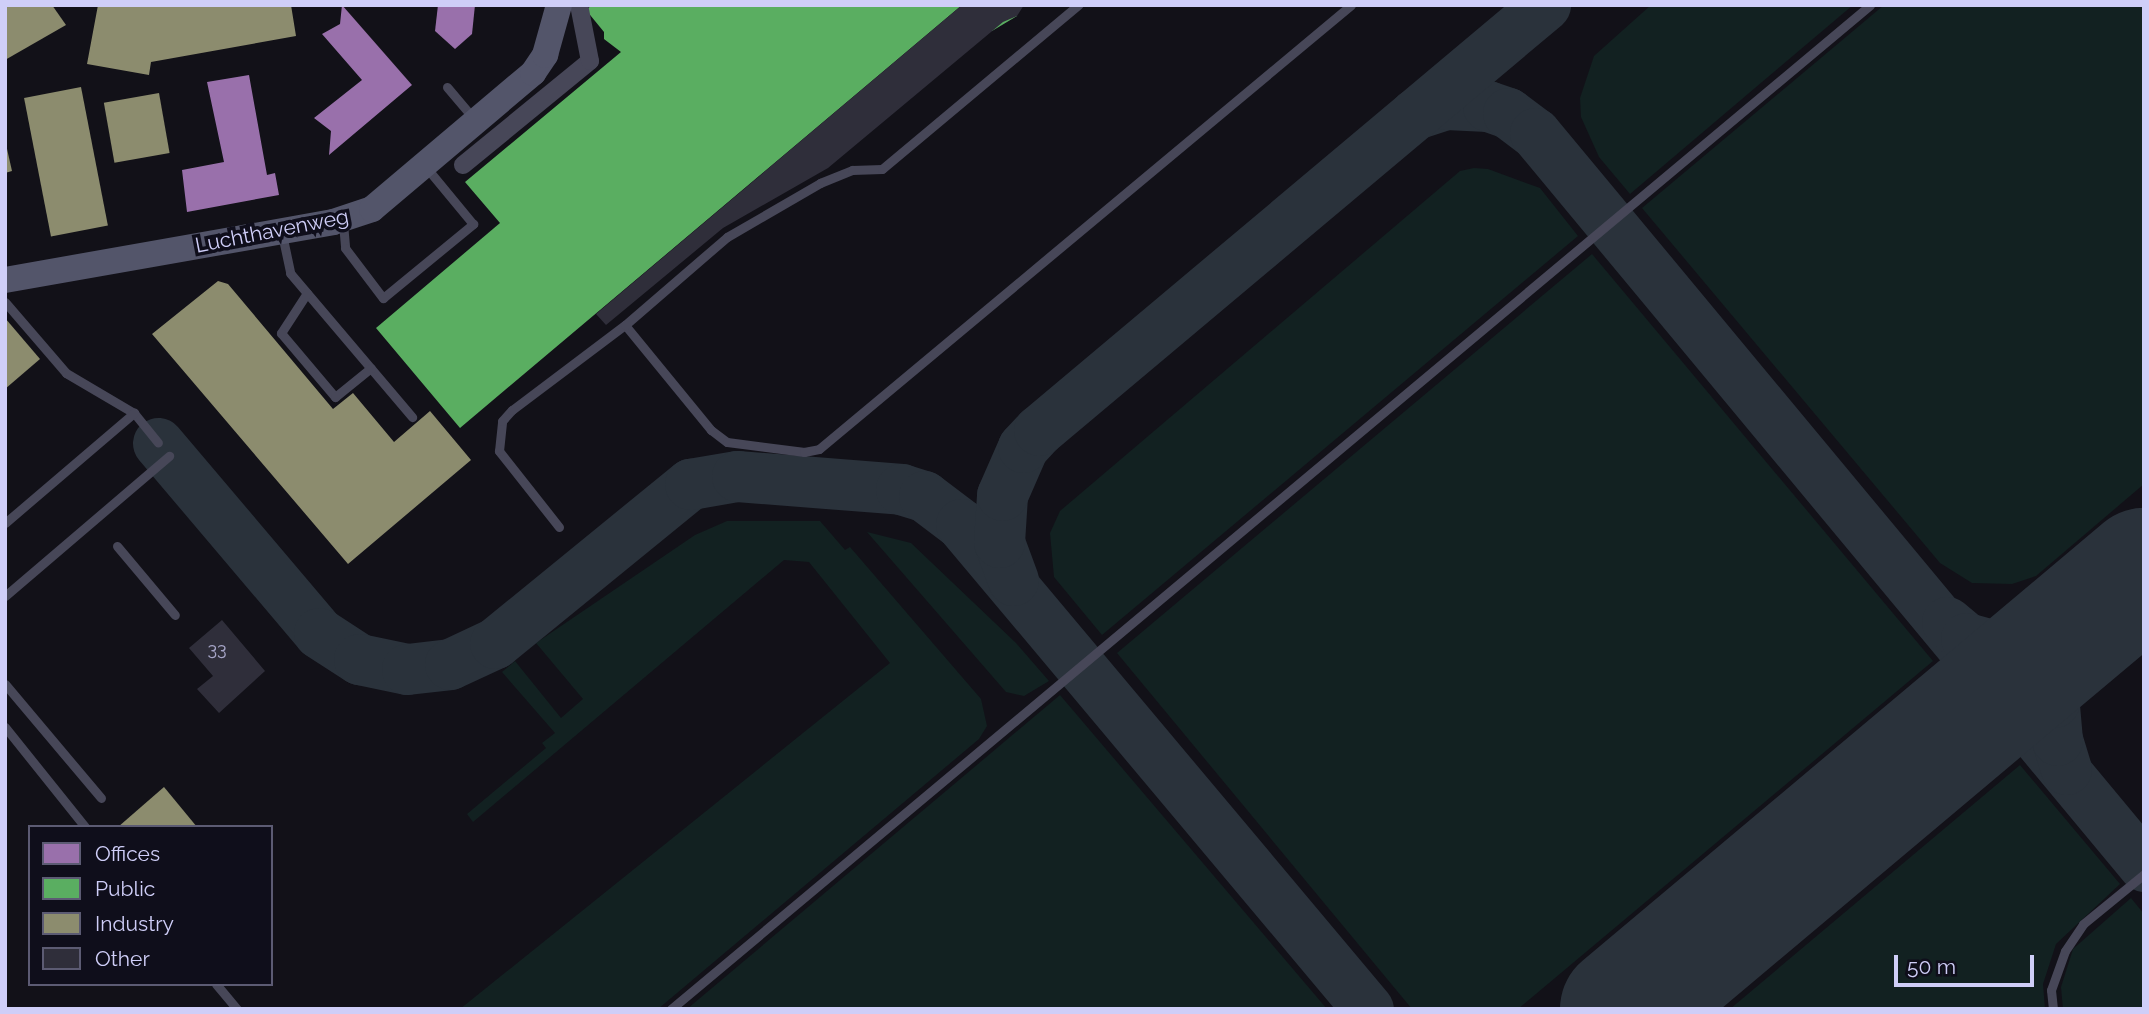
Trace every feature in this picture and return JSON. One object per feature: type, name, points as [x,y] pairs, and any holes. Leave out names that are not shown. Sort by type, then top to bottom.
[{"type":"street","points":[[547,5],[551,36]]},
{"type":"street","name":"Luchthavenweg","points":[[5,280],[281,231],[343,218],[376,206],[533,74],[551,36],[559,5]]},
{"type":"street","points":[[463,165],[590,61],[579,5]]},
{"type":"lane","points":[[559,527],[504,461],[497,441],[502,421],[625,325],[727,237],[820,183],[852,170],[882,169],[1078,5]]},
{"type":"lane","points":[[625,325],[711,430],[727,442],[804,452],[819,449],[1351,5]]},
{"type":"lane","points":[[671,1009],[1870,5]]},
{"type":"lane","points":[[447,87],[477,122]]},
{"type":"lane","points":[[343,218],[345,248],[383,298],[473,224],[425,166]]},
{"type":"lane","points":[[281,231],[290,273],[412,417]]},
{"type":"lane","points":[[307,293],[281,332],[335,397],[371,368]]},
{"type":"lane","points":[[5,302],[66,373],[134,413],[158,443]]},
{"type":"lane","points":[[5,523],[134,413]]},
{"type":"lane","points":[[5,596],[169,456]]},
{"type":"lane","points":[[117,546],[175,615]]},
{"type":"lane","points":[[5,684],[101,798]]},
{"type":"lane","points":[[5,727],[83,825]]},
{"type":"lane","points":[[2053,1009],[2051,989],[2065,951],[2083,924],[2144,874]]},
{"type":"lane","points":[[218,986],[237,1009]]},
{"type":"shaded area","points":[[1651,5],[1853,5],[1630,194],[1599,157],[1581,117],[1580,98],[1594,56]]},
{"type":"shaded area","points":[[1884,5],[2144,5],[2144,484],[2036,576],[2012,584],[1972,583],[1940,563],[1642,208]]},
{"type":"shaded area","points":[[1488,169],[1540,188],[1578,236],[1102,635],[1054,577],[1050,533],[1060,511],[1460,171]]},
{"type":"shaded area","points":[[1592,254],[1933,661],[1518,1009],[1412,1009],[1117,653]]},
{"type":"shaded area","points":[[727,521],[820,521],[845,550],[850,547],[981,699],[987,726],[979,739],[658,1009],[460,1009],[890,663],[809,562],[784,560],[473,822],[467,814],[546,748],[542,743],[555,733],[502,672],[515,661],[561,718],[583,699],[536,643],[695,535]]},
{"type":"shaded area","points":[[867,532],[911,543],[1016,643],[1049,681],[1024,696],[1006,692]]},
{"type":"shaded area","points":[[1060,695],[1327,1009],[687,1009]]},
{"type":"shaded area","points":[[2020,765],[2120,884],[2056,944],[2043,984],[2045,1009],[1730,1009]]},
{"type":"shaded area","points":[[2131,898],[2144,914],[2144,1009],[2063,1009],[2061,987],[2073,949]]},
{"type":"building: Offices","points":[[342,5],[412,85],[329,155],[331,131],[314,118],[362,80],[322,34],[340,24]]},
{"type":"building: Offices","points":[[438,5],[475,5],[472,34],[455,49],[435,31]]},
{"type":"building: Offices","points":[[249,75],[267,175],[275,173],[279,195],[187,212],[182,170],[224,162],[207,82]]},
{"type":"building: Public","points":[[592,5],[962,5],[460,428],[376,328],[500,223],[465,182],[621,52],[604,39],[604,32],[586,10]]},
{"type":"building: Public","points":[[990,5],[1008,5],[1017,16],[992,31],[987,26],[999,16]]},
{"type":"building: Industry","points":[[5,5],[52,5],[66,25],[5,60]]},
{"type":"building: Industry","points":[[98,5],[291,5],[296,36],[151,62],[149,75],[87,64]]},
{"type":"building: Industry","points":[[81,87],[108,225],[51,236],[24,98]]},
{"type":"building: Industry","points":[[159,93],[170,153],[114,163],[104,103]]},
{"type":"building: Industry","points":[[5,140],[12,171],[5,173]]},
{"type":"building: Industry","points":[[218,281],[228,284],[333,409],[353,393],[394,442],[430,411],[471,460],[348,564],[152,334]]},
{"type":"building: Industry","points":[[5,318],[40,359],[5,389]]},
{"type":"building: Industry","points":[[164,787],[195,825],[120,825]]},
{"type":"building: Other","points":[[962,5],[1024,5],[1017,16],[1003,22],[828,168],[723,228],[606,325],[596,314]]},
{"type":"building: Other","points":[[222,620],[265,671],[219,713],[197,689],[213,676],[189,648]]},
{"type":"taxiway","points":[[1013,580],[999,542],[1002,495],[1023,447],[1039,430],[1545,5]]},
{"type":"taxiway","points":[[1415,114],[1446,104],[1488,106],[1508,113],[1535,133],[2144,866]]},
{"type":"taxiway","points":[[158,443],[319,633],[359,659],[407,669],[450,664],[495,643],[690,484],[737,476],[901,489],[924,496],[961,524],[1368,1009]]},
{"type":"taxiway","points":[[1947,622],[1966,638],[2000,647],[2038,648],[2092,615]]},
{"type":"taxiway","points":[[2066,769],[2057,740],[2054,702],[2062,667],[2091,617]]},
{"type":"runway","points":[[1623,1009],[2144,571]]}]
